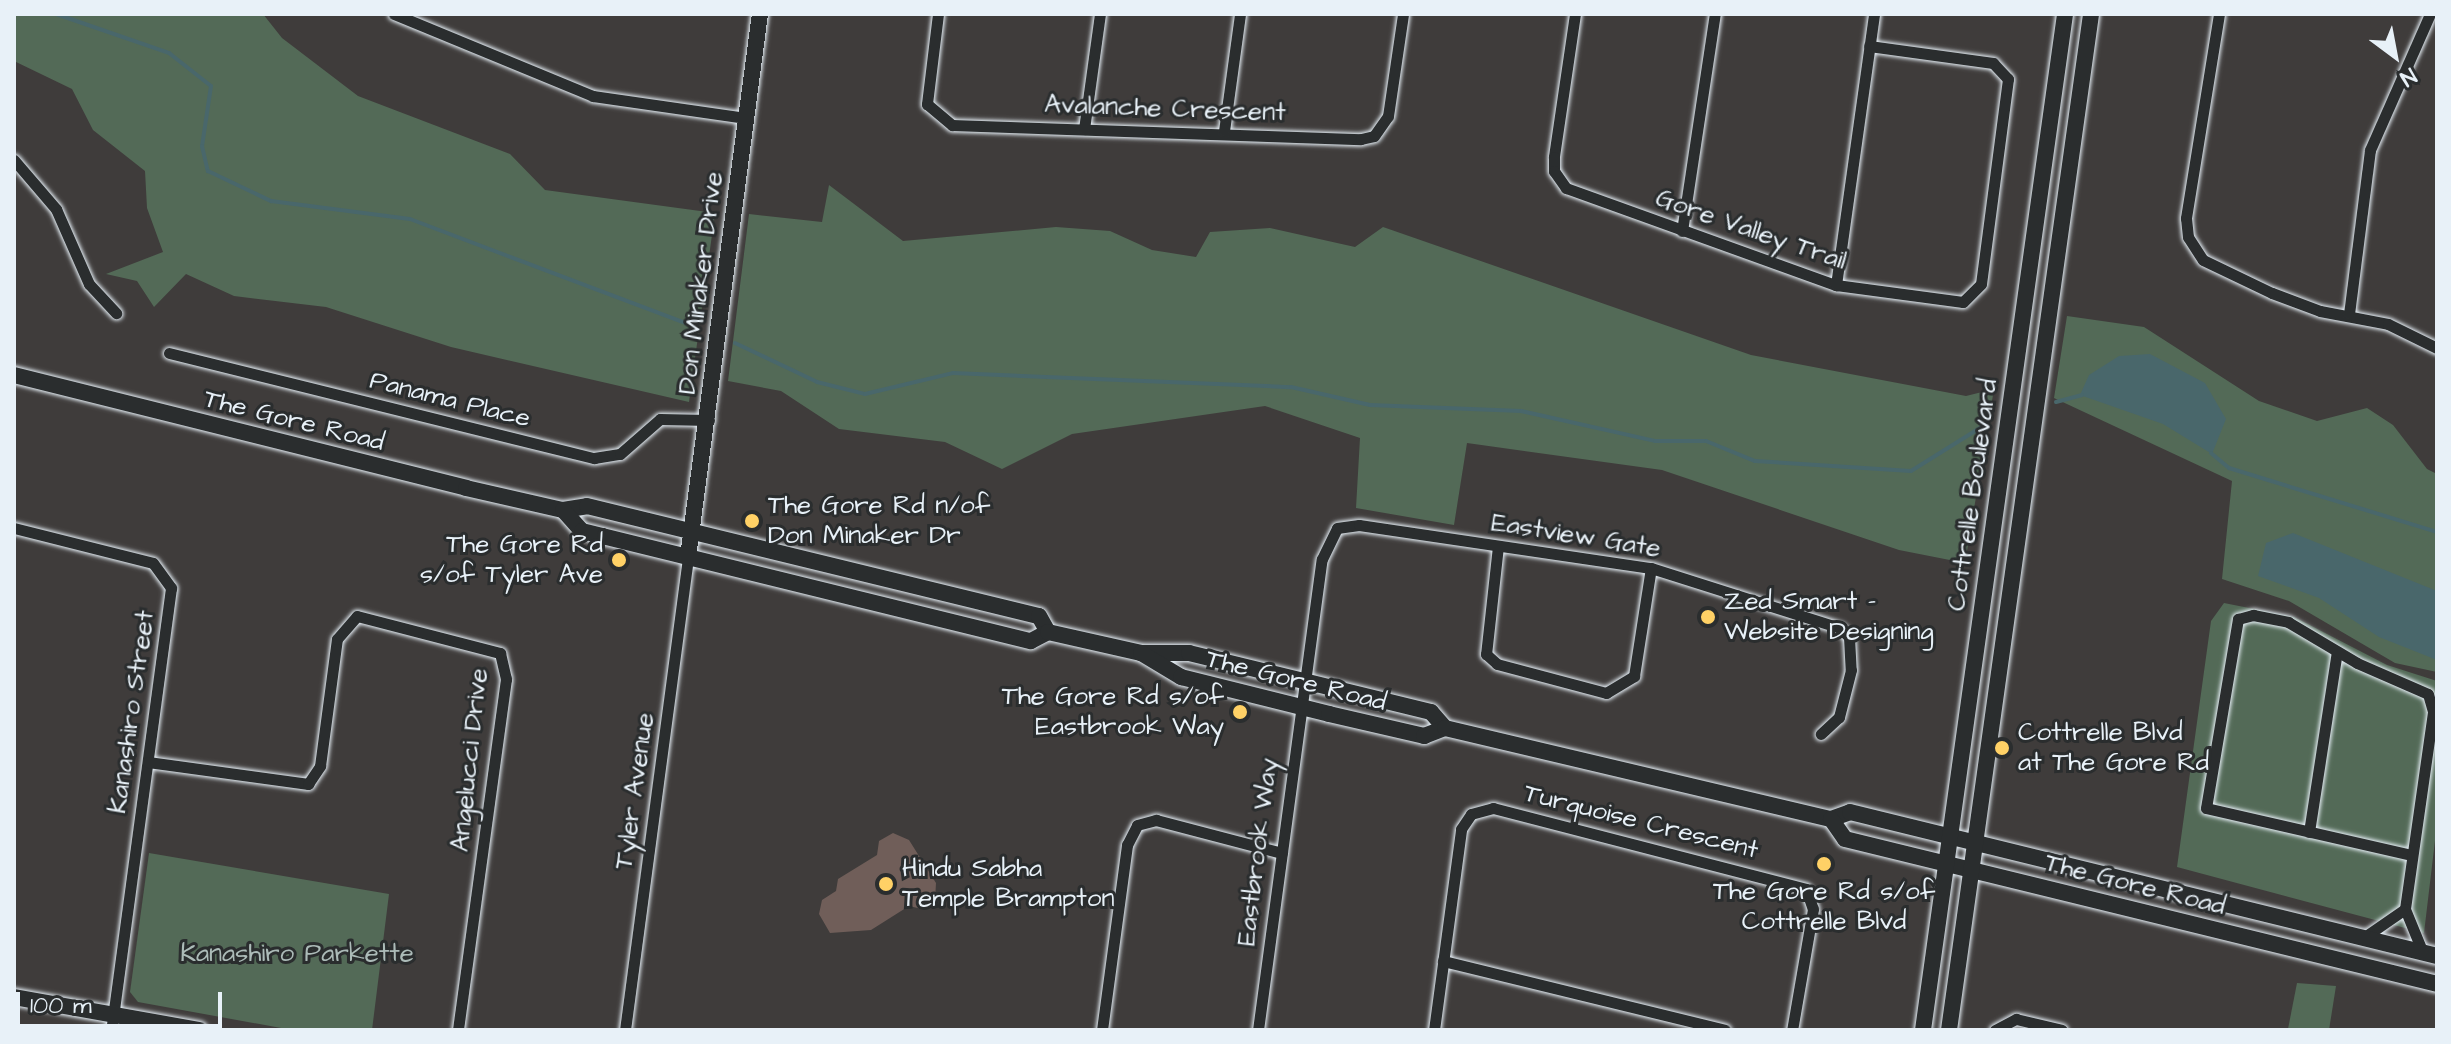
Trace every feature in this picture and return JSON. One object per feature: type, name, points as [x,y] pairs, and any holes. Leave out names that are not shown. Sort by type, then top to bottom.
[{"type":"main road","name":"Don Minaker Drive","points":[[688,557],[709,420],[721,291],[760,14]]},
{"type":"main road","name":"Cottrelle Boulevard","points":[[1923,1030],[2065,14]]},
{"type":"main road","name":"Cottrelle Boulevard","points":[[1949,1030],[2091,14]]},
{"type":"main road","name":"The Gore Road","points":[[14,375],[563,510],[587,506],[1039,616],[1048,632]]},
{"type":"main road","name":"The Gore Road","points":[[563,510],[582,531],[1031,641],[1048,632],[1141,653],[1189,653],[1431,712],[1445,728]]},
{"type":"main road","name":"The Gore Road","points":[[1141,653],[1181,677],[1424,736],[1445,728],[1831,819],[1850,812],[2430,955]]},
{"type":"main road","name":"The Gore Road","points":[[1831,819],[1845,839],[2437,984]]},
{"type":"main road","points":[[2363,966],[2366,939]]},
{"type":"main road","points":[[14,997],[112,1023],[199,1030]]},
{"type":"street","points":[[394,14],[593,96],[745,118]]},
{"type":"street","name":"Avalanche Crescent","points":[[938,14],[926,92],[940,121],[1084,129],[1374,136],[1388,116],[1403,14]]},
{"type":"street","points":[[1084,129],[1100,14]]},
{"type":"street","points":[[1224,131],[1240,14]]},
{"type":"street","name":"Gore Valley Trail","points":[[1575,14],[1554,157],[1558,180],[1682,231],[1836,285],[1971,299],[1981,284],[2008,79],[1993,63],[1869,46]]},
{"type":"street","points":[[1682,231],[1715,14]]},
{"type":"street","points":[[1836,285],[1874,14]]},
{"type":"street","points":[[2219,14],[2188,237],[2203,260],[2272,293],[2349,314],[2437,348]]},
{"type":"street","points":[[2349,314],[2370,150],[2430,14]]},
{"type":"street","points":[[14,160],[56,209],[89,284],[116,313]]},
{"type":"street","name":"Panama Place","points":[[169,353],[594,458],[620,454],[660,419],[709,420]]},
{"type":"street","name":"Eastview Gate","points":[[1307,681],[1322,559],[1337,528],[1359,525],[1651,568],[1840,628],[1849,637],[1851,670],[1839,717],[1821,734]]},
{"type":"street","name":"Kanashiro Street","points":[[14,528],[153,563],[167,574],[171,588],[112,1023]]},
{"type":"street","points":[[1498,546],[1486,654],[1497,664],[1606,693],[1634,676],[1651,568]]},
{"type":"street","name":"Tyler Avenue","points":[[625,1030],[688,557]]},
{"type":"street","name":"Angelucci Drive","points":[[148,762],[308,784],[320,766],[337,639],[357,616],[500,653],[506,679],[458,1030]]},
{"type":"street","points":[[2411,855],[2206,808],[2232,630],[2238,619],[2265,617],[2288,622],[2337,652],[2428,694],[2433,712],[2405,909],[2430,955]]},
{"type":"street","points":[[2309,832],[2337,652]]},
{"type":"street","name":"Eastbrook Way","points":[[1258,1030],[1307,681]]},
{"type":"street","name":"Turquoise Crescent","points":[[1443,961],[1461,829],[1471,814],[1493,808],[1806,889],[1813,909],[1792,1030]]},
{"type":"street","points":[[1102,1030],[1127,845],[1137,825],[1156,820],[1282,853]]},
{"type":"street","points":[[2366,939],[2405,909]]},
{"type":"street","points":[[1434,1030],[1443,961],[1725,1030]]},
{"type":"street","points":[[1995,1030],[2016,1019],[2062,1030]]},
{"type":"green space","points":[[14,14],[263,14],[282,38],[358,96],[510,154],[545,190],[715,213],[689,402],[451,347],[326,307],[234,296],[186,274],[154,307],[137,281],[106,274],[163,252],[147,208],[145,171],[93,130],[72,89],[14,61]]},
{"type":"green space","points":[[829,185],[903,241],[1056,227],[1110,231],[1152,250],[1196,257],[1210,232],[1270,228],[1355,247],[1383,227],[1751,355],[1966,396],[1994,389],[1965,563],[1899,550],[1662,470],[1467,443],[1454,525],[1356,508],[1360,438],[1265,406],[1072,434],[1002,469],[945,442],[839,429],[781,391],[728,381],[749,214],[822,222]]},
{"type":"green space","points":[[2067,316],[2144,327],[2259,401],[2317,421],[2367,408],[2393,425],[2427,469],[2437,474],[2437,672],[2395,663],[2289,601],[2222,579],[2232,481],[2054,398]]},
{"type":"green space","points":[[2224,603],[2294,617],[2387,665],[2437,681],[2437,824],[2424,933],[2177,867],[2211,621]]},
{"type":"green space","name":"Kanashiro Parkette","points":[[149,853],[389,894],[372,1030],[292,1030],[138,1002],[130,992]]},
{"type":"green space","points":[[2297,983],[2336,986],[2329,1030],[2288,1029]]},
{"type":"water","points":[[2150,354],[2205,383],[2226,419],[2212,454],[2163,424],[2080,395],[2089,375],[2119,356]]},
{"type":"water","points":[[2293,533],[2437,591],[2437,660],[2379,637],[2319,598],[2258,576],[2266,543]]},
{"type":"building","name":"Hindu Sabha Temple Brampton","points":[[893,833],[909,840],[936,883],[935,901],[922,909],[909,906],[871,930],[830,933],[819,914],[822,900],[836,891],[838,879],[877,855],[879,841]]},
{"type":"waterway","points":[[56,14],[169,53],[211,86],[202,146],[208,171],[271,201],[410,219],[690,325]]},
{"type":"waterway","points":[[735,343],[817,382],[865,394],[953,373],[1291,387],[1370,405],[1521,411],[1655,441],[1706,441],[1755,461],[1911,471],[1983,426]]},
{"type":"waterway","points":[[2056,402],[2082,395]]},
{"type":"waterway","points":[[2211,453],[2229,468],[2437,532]]},
{"type":"place","name":"The Gore Rd n/of Don Minaker Dr","points":[[752,521]]},
{"type":"place","name":"The Gore Rd s/of Tyler Ave","points":[[619,560]]},
{"type":"place","name":"Zed Smart - Website Designing","points":[[1708,617]]},
{"type":"place","name":"The Gore Rd s/of Eastbrook Way","points":[[1240,712]]},
{"type":"place","name":"Cottrelle Blvd at The Gore Rd","points":[[2002,748]]},
{"type":"place","name":"The Gore Rd s/of Cottrelle Blvd","points":[[1824,864]]},
{"type":"place","name":"Hindu Sabha Temple Brampton","points":[[886,884]]}]
